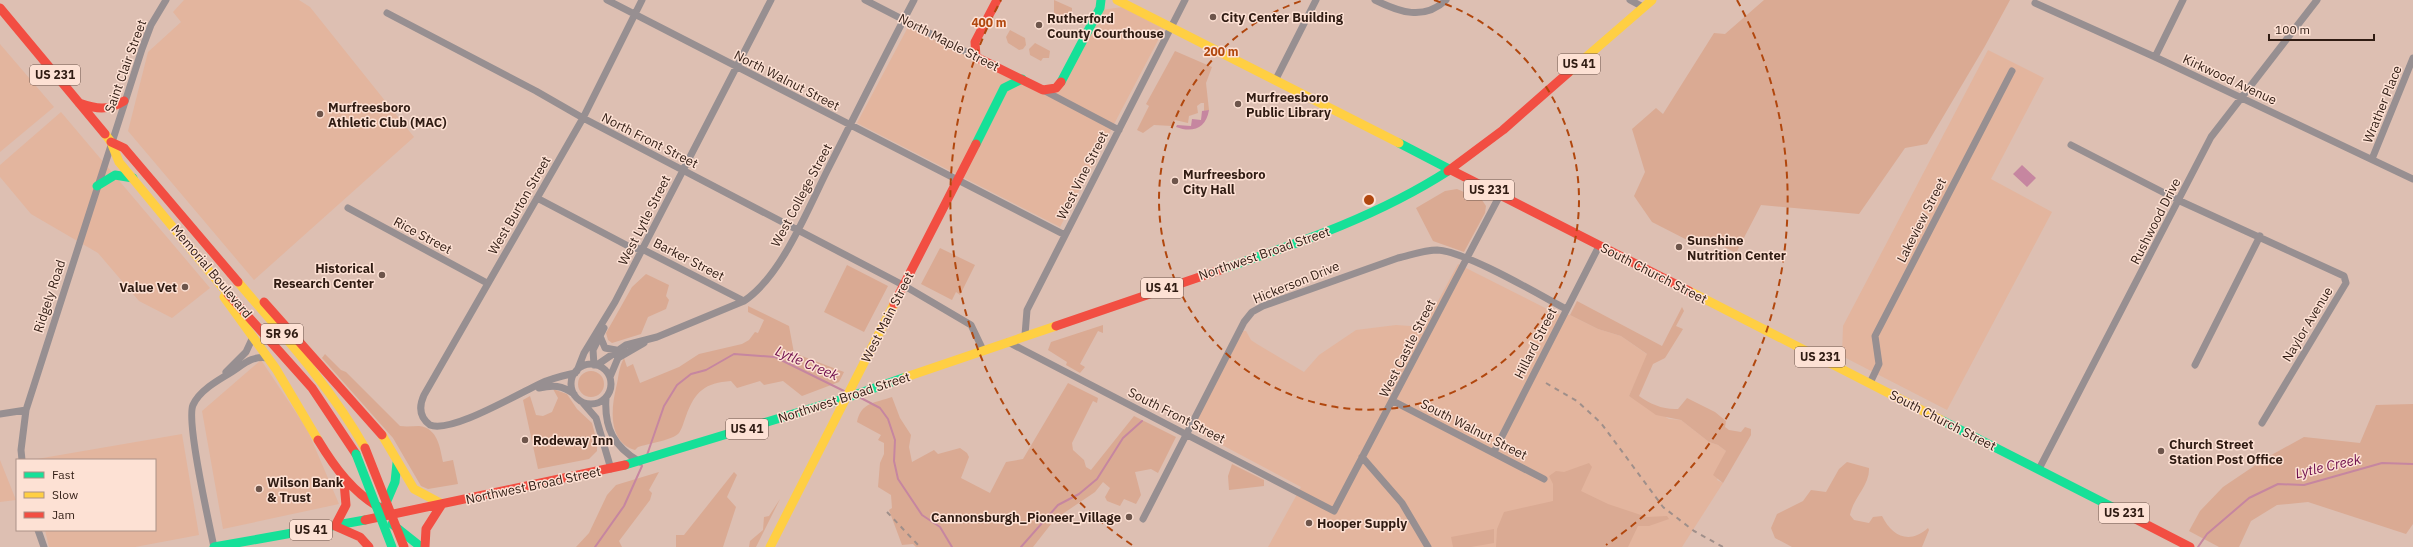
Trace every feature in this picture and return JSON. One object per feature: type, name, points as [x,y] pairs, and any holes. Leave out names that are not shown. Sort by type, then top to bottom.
[{"type":"main road","points":[[976,57],[975,42],[996,0]]},
{"type":"main road","points":[[1043,90],[1056,88],[1064,79],[1100,8],[1100,0]]},
{"type":"main road","name":"South Church Street","points":[[1117,0],[1276,79],[1599,246],[2190,547]]},
{"type":"main road","name":"US 41","points":[[1451,170],[1506,128],[1652,0]]},
{"type":"main road","name":"Memorial Boulevard","points":[[0,8],[111,142],[119,162],[200,262],[312,388],[356,454],[392,547]]},
{"type":"main road","name":"North Maple Street","points":[[976,57],[1043,90]]},
{"type":"main road","points":[[1000,68],[1004,88],[1013,82],[1022,79]]},
{"type":"main road","name":"West Main Street","points":[[770,547],[1004,88]]},
{"type":"main road","points":[[79,103],[106,110],[115,108],[124,101]]},
{"type":"main road","name":"Memorial Boulevard","points":[[111,142],[124,148],[317,375],[351,423],[365,448],[404,547]]},
{"type":"main road","name":"Northwest Broad Street","points":[[214,547],[335,526],[611,469],[664,455],[846,398],[1025,335],[1315,237],[1363,218],[1408,196],[1451,170]]},
{"type":"main road","points":[[97,186],[115,175],[132,178]]},
{"type":"main road","points":[[190,226],[279,318],[378,428],[390,447],[397,463],[418,493],[442,504],[425,532],[426,547]]},
{"type":"main road","points":[[200,262],[268,358],[343,479],[362,498],[383,509],[408,511]]},
{"type":"main road","points":[[373,518],[383,509],[395,482],[397,463]]},
{"type":"main road","points":[[343,479],[348,495],[346,509],[335,526],[360,537],[369,547]]},
{"type":"main road","points":[[385,547],[395,525],[408,511]]},
{"type":"main road","points":[[373,518],[395,525],[421,547]]},
{"type":"street","name":"Saint Clair Street","points":[[111,142],[151,25],[166,0]]},
{"type":"street","name":"North Walnut Street","points":[[607,0],[736,68],[957,180]]},
{"type":"street","name":"West Burton Street","points":[[532,389],[446,425],[433,426],[425,421],[420,409],[424,395],[583,118],[642,0]]},
{"type":"street","name":"West Lytle Street","points":[[595,365],[593,350],[615,302],[770,0]]},
{"type":"street","name":"North Maple Street","points":[[864,0],[976,57]]},
{"type":"street","name":"West College Street","points":[[595,365],[616,350],[630,343],[649,339],[679,329],[744,301],[768,280],[797,230],[914,0]]},
{"type":"street","name":"West Vine Street","points":[[1025,335],[1027,310],[1185,0]]},
{"type":"street","points":[[1276,79],[1316,0]]},
{"type":"street","points":[[1375,0],[1394,10],[1409,14],[1434,8],[1446,0]]},
{"type":"street","points":[[1630,0],[1643,7]]},
{"type":"street","points":[[2155,57],[2183,0]]},
{"type":"street","name":"Rushwood Drive","points":[[2039,469],[2180,201],[2211,136],[2317,0]]},
{"type":"street","name":"Kirkwood Avenue","points":[[2035,3],[2155,57],[2413,179]]},
{"type":"street","name":"North Front Street","points":[[387,13],[536,90],[583,118],[903,285]]},
{"type":"street","name":"Wrather Place","points":[[2372,159],[2413,58]]},
{"type":"street","name":"Lakeview Street","points":[[1870,383],[1879,364],[1875,336],[2012,71]]},
{"type":"street","points":[[1043,90],[1119,130]]},
{"type":"street","name":"Ridgely Road","points":[[22,459],[26,410],[111,142]]},
{"type":"street","name":"Naylor Avenue","points":[[2070,145],[2180,201],[2260,236],[2344,276],[2346,283],[2262,423]]},
{"type":"street","points":[[957,180],[1065,235]]},
{"type":"street","name":"West Castle Street","points":[[1334,511],[1500,195]]},
{"type":"street","name":"Barker Street","points":[[537,198],[632,248],[642,249],[744,301]]},
{"type":"street","name":"Rice Street","points":[[348,208],[487,283]]},
{"type":"street","points":[[2194,365],[2260,236]]},
{"type":"street","name":"Hillard Street","points":[[1494,452],[1566,308],[1599,246]]},
{"type":"street","name":"Hickerson Drive","points":[[1143,519],[1185,433],[1244,322],[1252,312],[1334,279],[1421,252],[1438,250],[1466,258],[1566,308]]},
{"type":"street","points":[[903,285],[971,325],[983,350]]},
{"type":"street","name":"West Lytle Street","points":[[574,395],[571,386],[584,353],[615,302]]},
{"type":"street","points":[[600,336],[606,348],[616,350]]},
{"type":"street","points":[[214,547],[192,414],[193,406],[200,395],[222,377],[246,352],[253,337]]},
{"type":"street","name":"West College Street","points":[[610,376],[618,358],[649,339]]},
{"type":"street","name":"South Front Street","points":[[1008,341],[1334,511]]},
{"type":"street","points":[[222,377],[252,358],[268,358]]},
{"type":"street","points":[[532,389],[544,382],[576,372],[588,365],[595,365],[602,368],[610,376],[611,388],[606,398],[605,408],[614,440],[623,452],[640,462]]},
{"type":"street","points":[[532,389],[555,385],[566,389],[582,402],[596,418],[611,469]]},
{"type":"street","points":[[582,402],[592,404],[606,398]]},
{"type":"street","name":"South Walnut Street","points":[[1393,400],[1544,479]]},
{"type":"street","points":[[0,414],[26,410]]},
{"type":"street","points":[[1362,457],[1402,503],[1428,547]]},
{"type":"street","points":[[38,531],[44,547]]},
{"type":"shaded area","points":[[184,0],[299,0],[310,7],[414,137],[254,280],[128,131],[148,52],[181,22],[173,12]]},
{"type":"shaded area","points":[[1054,0],[1072,8],[1069,19],[1054,13]]},
{"type":"shaded area","points":[[1764,0],[2010,0],[1985,46],[1927,144],[1905,148],[1859,214],[1761,205],[1736,253],[1703,236],[1695,244],[1652,222],[1634,196],[1645,172],[1632,129],[1656,108],[1663,114],[1714,33],[1725,34]]},
{"type":"shaded area","points":[[1123,7],[1164,29],[1060,227],[857,123],[908,27],[1054,99],[1101,10]]},
{"type":"shaded area","points":[[1010,30],[1025,38],[1026,45],[1023,49],[1019,50],[1008,43],[1006,37]]},
{"type":"shaded area","points":[[1035,43],[1050,51],[1049,58],[1043,58],[1041,61],[1030,55],[1029,49]]},
{"type":"shaded area","points":[[0,44],[54,107],[0,152]]},
{"type":"shaded area","points":[[1988,50],[2044,78],[1991,179],[2052,212],[1947,410],[1842,356],[1843,326]]},
{"type":"shaded area","points":[[1175,51],[1212,67],[1206,83],[1209,110],[1204,111],[1204,103],[1201,103],[1197,106],[1198,113],[1189,116],[1188,123],[1175,120],[1172,126],[1154,125],[1143,133],[1137,130],[1149,106],[1146,104]]},
{"type":"shaded area","points":[[1209,110],[1205,122],[1197,128],[1187,130],[1176,127],[1177,125],[1191,126],[1192,119],[1201,120],[1202,111]]},
{"type":"shaded area","points":[[61,112],[210,288],[172,318],[139,301],[98,253],[31,214],[0,177],[0,165]]},
{"type":"shaded area","points":[[2022,165],[2036,178],[2027,187],[2013,174]]},
{"type":"shaded area","points":[[1457,189],[1482,200],[1486,206],[1485,213],[1464,252],[1433,241],[1416,208],[1445,191]]},
{"type":"shaded area","points":[[940,248],[975,265],[960,295],[956,292],[952,300],[921,284]]},
{"type":"shaded area","points":[[1458,264],[1557,314],[1570,315],[1598,329],[1621,336],[1648,355],[1629,396],[1669,419],[1681,420],[1709,442],[1718,445],[1726,451],[1717,480],[1723,483],[1682,547],[1268,547],[1301,487],[1192,429],[1243,331],[1246,331],[1251,340],[1304,372],[1319,355],[1356,330],[1396,325],[1424,327]]},
{"type":"shaded area","points":[[847,265],[888,286],[864,332],[824,312]]},
{"type":"shaded area","points":[[646,274],[669,285],[666,296],[669,300],[666,309],[648,317],[641,334],[612,343],[608,340],[606,333],[632,287]]},
{"type":"shaded area","points":[[1577,301],[1662,346],[1682,307],[1684,311],[1676,326],[1683,329],[1665,358],[1653,364],[1639,396],[1648,402],[1668,409],[1678,409],[1687,398],[1715,412],[1726,421],[1725,427],[1729,430],[1741,432],[1745,427],[1751,429],[1751,435],[1723,483],[1713,475],[1726,451],[1718,445],[1709,442],[1681,420],[1656,415],[1629,396],[1647,354],[1621,336],[1598,329],[1570,315]]},
{"type":"shaded area","points":[[748,306],[789,326],[794,353],[844,372],[839,382],[802,396],[783,381],[764,385],[760,381],[737,388],[731,381],[714,384],[708,386],[697,394],[689,407],[679,433],[666,440],[638,447],[635,450],[626,446],[620,440],[616,432],[613,415],[614,396],[624,358],[627,367],[633,364],[640,383],[679,367],[699,354],[742,344],[749,340],[755,332],[758,333],[764,320],[748,312]]},
{"type":"shaded area","points":[[1103,325],[1103,333],[1098,331],[1080,364],[1085,367],[1080,373],[1066,365],[1067,362],[1048,350],[1051,342]]},
{"type":"shaded area","points":[[325,354],[341,370],[346,372],[400,426],[419,426],[430,430],[437,440],[443,462],[453,460],[458,484],[428,489],[421,486],[393,438],[322,358]]},
{"type":"shaded area","points":[[261,360],[307,429],[339,504],[223,529],[202,411]]},
{"type":"shaded area","points":[[591,371],[600,375],[604,384],[600,393],[591,397],[582,393],[578,384],[582,375]]},
{"type":"shaded area","points":[[1068,383],[1098,398],[1097,403],[1093,401],[1072,443],[1073,450],[1084,460],[1086,467],[1091,470],[1134,416],[1176,437],[1158,473],[1151,469],[1135,472],[1141,495],[1136,504],[1124,499],[1120,506],[1107,501],[1105,497],[1110,488],[1103,482],[1095,492],[1055,519],[1033,547],[916,547],[913,544],[902,545],[889,510],[892,508],[891,495],[878,487],[880,463],[884,454],[884,443],[878,440],[881,435],[857,422],[859,415],[865,407],[875,402],[892,397],[900,418],[911,435],[909,447],[912,462],[934,450],[938,454],[960,448],[967,453],[969,457],[961,478],[990,493],[1006,462],[1023,459]]},
{"type":"shaded area","points":[[553,389],[567,394],[577,409],[592,423],[597,442],[597,451],[589,459],[538,469],[523,400],[530,396],[536,415],[543,416],[552,412],[558,398]]},
{"type":"shaded area","points":[[2413,404],[2413,524],[2406,534],[2308,502],[2277,505],[2251,521],[2239,547],[2219,547],[2189,531],[2200,511],[2223,487],[2266,458],[2304,437],[2360,443],[2376,405]]},
{"type":"shaded area","points":[[182,434],[199,535],[135,547],[49,547],[45,531],[156,531],[156,459],[37,459]]},
{"type":"shaded area","points":[[0,460],[16,500],[0,502]]},
{"type":"shaded area","points":[[1847,462],[1869,468],[1867,480],[1854,503],[1850,515],[1854,520],[1869,523],[1873,517],[1882,516],[1891,529],[1902,536],[1908,537],[1921,533],[1928,528],[1929,530],[1922,547],[1792,547],[1775,538],[1771,528],[1777,514],[1803,501],[1811,490],[1826,492],[1839,469]]},
{"type":"shaded area","points":[[1589,463],[1592,467],[1581,491],[1608,504],[1647,517],[1667,516],[1669,519],[1649,526],[1638,526],[1628,547],[1496,547],[1497,529],[1504,512],[1553,501],[1553,484],[1549,476],[1556,471],[1564,472]]},
{"type":"shaded area","points":[[1232,464],[1264,480],[1264,486],[1229,490],[1228,476]]},
{"type":"shaded area","points":[[659,472],[649,490],[652,493],[650,500],[619,541],[622,547],[576,547],[589,533],[607,495],[616,485]]},
{"type":"shaded area","points":[[734,472],[737,475],[727,497],[736,507],[723,547],[676,547],[676,535],[684,535]]},
{"type":"shaded area","points":[[780,499],[756,547],[749,547],[750,541],[763,530],[764,517],[769,516]]},
{"type":"shaded area","points":[[1494,529],[1494,543],[1471,547],[1453,547],[1451,537]]},
{"type":"waterway","name":"Lytle Creek","points":[[647,455],[664,406],[677,385],[691,374],[706,370],[734,354],[775,357],[846,392]]},
{"type":"waterway","name":"Lytle Creek","points":[[859,397],[880,408],[888,419],[895,440],[894,461],[898,479],[922,515],[940,527],[952,547]]},
{"type":"waterway","points":[[1021,547],[1058,505],[1079,494],[1097,479],[1123,438],[1142,421]]},
{"type":"waterway","name":"Lytle Creek","points":[[2198,547],[2207,534],[2249,498],[2278,484],[2304,485],[2382,463],[2413,464]]},
{"type":"waterway","name":"Lytle Creek","points":[[595,547],[624,506],[642,466]]},
{"type":"railway","points":[[1546,383],[1577,401],[1601,423],[1663,507],[1694,531],[1723,547]]},
{"type":"railway","points":[[887,512],[920,547]]},
{"type":"traffic: fast","points":[[1061,82],[1100,8],[1101,0]]},
{"type":"traffic: fast","points":[[976,144],[1004,88],[1022,79]]},
{"type":"traffic: fast","points":[[1399,143],[1451,170]]},
{"type":"traffic: fast","points":[[1223,269],[1281,249],[1367,215],[1394,202],[1448,171]]},
{"type":"traffic: fast","points":[[97,186],[115,175],[133,178]]},
{"type":"traffic: fast","points":[[625,465],[846,398],[906,377]]},
{"type":"traffic: fast","points":[[1941,420],[2118,510]]},
{"type":"traffic: fast","points":[[356,454],[392,547]]},
{"type":"traffic: fast","points":[[383,510],[395,482],[397,463]]},
{"type":"traffic: fast","points":[[214,547],[365,520]]},
{"type":"traffic: fast","points":[[392,524],[421,547]]},
{"type":"traffic: slow","points":[[1117,0],[1399,143]]},
{"type":"traffic: slow","points":[[1569,72],[1652,0]]},
{"type":"traffic: slow","points":[[105,134],[111,142],[119,162],[228,294]]},
{"type":"traffic: slow","points":[[238,282],[306,362],[337,404],[365,448]]},
{"type":"traffic: slow","points":[[1689,291],[1941,420]]},
{"type":"traffic: slow","points":[[224,297],[276,369],[318,440]]},
{"type":"traffic: slow","points":[[770,547],[894,304]]},
{"type":"traffic: slow","points":[[906,377],[1056,326]]},
{"type":"traffic: slow","points":[[382,435],[414,489],[442,504]]},
{"type":"traffic: jam","points":[[997,0],[975,42],[976,57],[1043,90],[1056,88],[1061,82]]},
{"type":"traffic: jam","points":[[0,8],[105,134]]},
{"type":"traffic: jam","points":[[1448,171],[1503,130],[1569,72]]},
{"type":"traffic: jam","points":[[79,103],[96,108],[107,108],[124,101]]},
{"type":"traffic: jam","points":[[111,142],[124,148],[238,282]]},
{"type":"traffic: jam","points":[[894,304],[976,144]]},
{"type":"traffic: jam","points":[[1451,170],[1689,291]]},
{"type":"traffic: jam","points":[[1056,326],[1223,269]]},
{"type":"traffic: jam","points":[[228,294],[312,388],[356,454]]},
{"type":"traffic: jam","points":[[264,302],[382,435]]},
{"type":"traffic: jam","points":[[318,440],[338,470],[353,488],[382,509]]},
{"type":"traffic: jam","points":[[365,448],[404,547]]},
{"type":"traffic: jam","points":[[365,520],[625,465]]},
{"type":"traffic: jam","points":[[344,482],[346,505],[335,526],[360,537],[369,547]]},
{"type":"traffic: jam","points":[[425,547],[426,529],[442,504]]},
{"type":"traffic: jam","points":[[2118,510],[2190,547]]},
{"type":"place","name":"City Center Building","points":[[1213,17]]},
{"type":"place","name":"Rutherford County Courthouse","points":[[1039,25]]},
{"type":"place","name":"Murfreesboro Public Library","points":[[1238,104]]},
{"type":"place","name":"Murfreesboro Athletic Club (MAC)","points":[[320,114]]},
{"type":"place","name":"Murfreesboro City Hall","points":[[1175,181]]},
{"type":"place","name":"Sunshine Nutrition Center","points":[[1679,247]]},
{"type":"place","name":"Historical Research Center","points":[[382,275]]},
{"type":"place","name":"Value Vet","points":[[185,287]]},
{"type":"place","name":"Rodeway Inn","points":[[525,440]]},
{"type":"place","name":"Church Street Station Post Office","points":[[2161,451]]},
{"type":"place","name":"Wilson Bank & Trust","points":[[259,489]]},
{"type":"place","name":"Cannonsburgh_Pioneer_Village","points":[[1129,517]]},
{"type":"place","name":"Hooper Supply","points":[[1309,523]]}]
